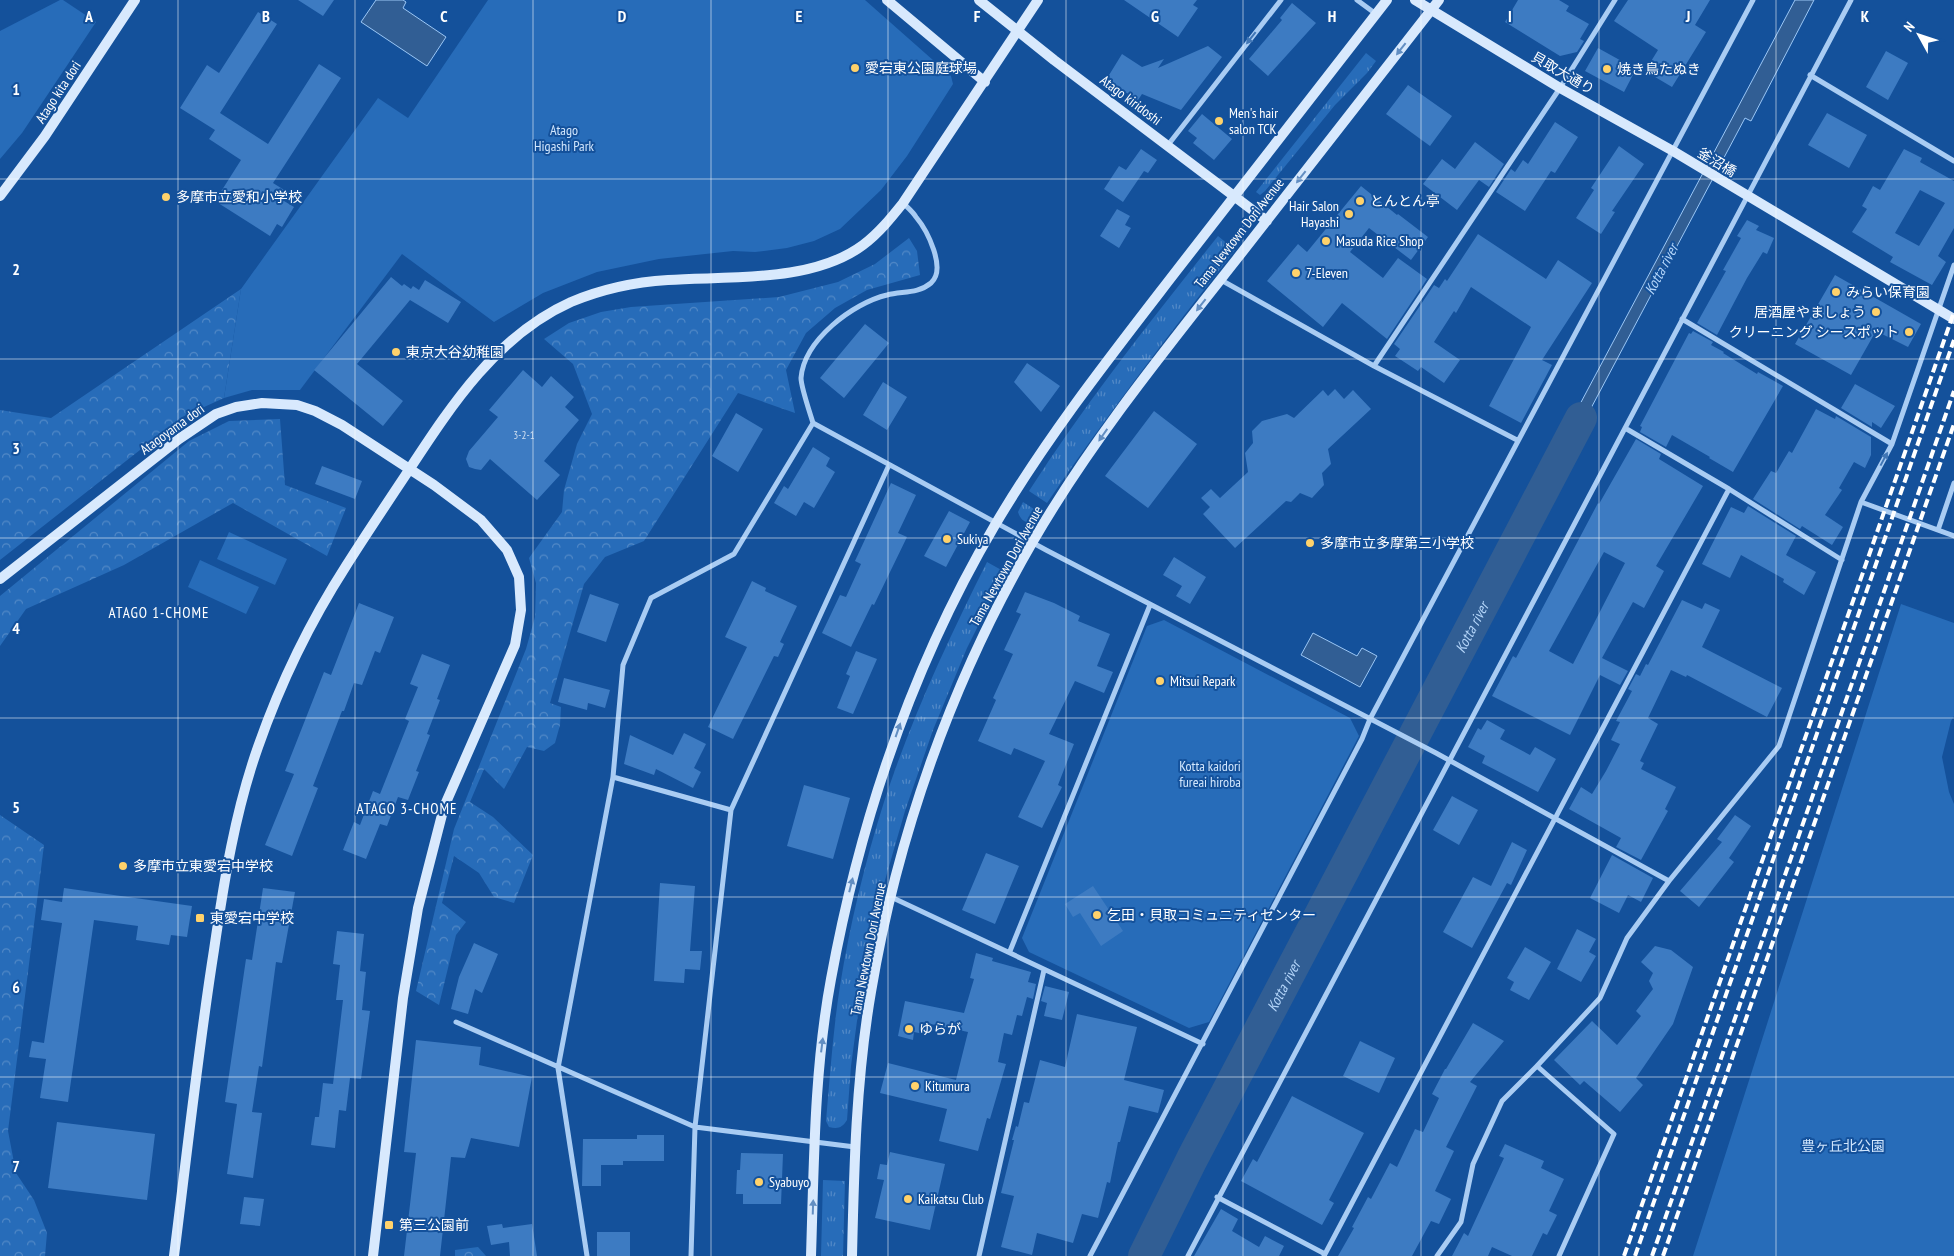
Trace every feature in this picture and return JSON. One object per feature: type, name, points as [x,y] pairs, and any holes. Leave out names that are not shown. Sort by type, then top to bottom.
[{"type":"street","name":"Atago kita dori","points":[[0,196],[45,136],[135,0]]},
{"type":"street","points":[[887,0],[984,82]]},
{"type":"street","name":"Atago kiridoshi","points":[[979,0],[1054,60],[1266,221]]},
{"type":"street","points":[[1168,145],[1281,0]]},
{"type":"street","points":[[1357,0],[1376,14]]},
{"type":"street","name":"Tama Newtown Dori Avenue","points":[[811,1256],[814,1142],[821,1056],[831,981],[851,888],[876,797],[901,723],[937,639],[973,564],[996,523],[1056,431],[1120,343],[1387,0]]},
{"type":"street","name":"貝取大通り","points":[[1415,0],[1560,88],[1678,154]]},
{"type":"street","name":"Tama Newtown Dori Avenue","points":[[852,1256],[855,1147],[861,1067],[871,992],[891,897],[914,815],[941,734],[976,652],[1032,542],[1102,436],[1151,369],[1439,0]]},
{"type":"street","points":[[1374,366],[1560,88],[1615,0]]},
{"type":"street","points":[[1090,1256],[1203,1044],[1357,748],[1370,719],[1517,440],[1678,154],[1753,0]]},
{"type":"street","points":[[1188,1256],[1682,319],[1742,192],[1810,76],[1851,0]]},
{"type":"street","points":[[174,1256],[206,1002],[222,894],[235,830],[258,748],[280,692],[305,638],[344,569],[410,469],[463,392],[484,367],[508,343],[529,326],[555,310],[599,292],[626,285],[665,280],[771,276],[807,269],[836,259],[862,246],[903,203],[1037,1]]},
{"type":"street","points":[[1810,76],[1954,161]]},
{"type":"street","name":"釜沼橋","points":[[1678,154],[1742,192]]},
{"type":"street","points":[[1742,192],[1954,319]]},
{"type":"street","points":[[587,1256],[558,1068],[613,777],[623,664],[651,598],[734,554],[812,423],[801,379],[808,355],[820,338],[839,319],[864,302],[888,295],[918,291],[932,283],[935,276],[936,256],[918,219],[903,203]]},
{"type":"street","points":[[1437,1256],[1461,1222],[1473,1164],[1502,1101],[1600,998],[1628,938],[1670,881],[1779,746],[1862,502],[1892,444],[1954,265]]},
{"type":"street","points":[[1220,280],[1374,366],[1517,440]]},
{"type":"street","points":[[1682,319],[1892,444]]},
{"type":"street","name":"Atagoyama dori","points":[[0,579],[179,438],[216,414],[236,407],[262,403],[297,405],[315,411],[342,425],[410,469],[482,520],[507,550],[519,577],[521,610],[515,645],[444,807],[418,908],[403,998],[372,1256]]},
{"type":"street","points":[[812,423],[1150,605],[1436,753],[1670,881]]},
{"type":"street","points":[[1625,428],[1729,489],[1842,560]]},
{"type":"street","points":[[691,1256],[695,1128],[731,810],[889,465]]},
{"type":"street","points":[[1938,530],[1954,483]]},
{"type":"street","points":[[1218,1198],[1324,1255],[1729,489]]},
{"type":"street","points":[[1862,502],[1954,536]]},
{"type":"street","points":[[1010,952],[1150,605]]},
{"type":"street","points":[[613,777],[731,810]]},
{"type":"street","points":[[891,897],[1203,1044]]},
{"type":"street","points":[[979,1256],[1044,970]]},
{"type":"street","points":[[456,1022],[695,1128],[855,1147]]},
{"type":"street","points":[[1537,1066],[1614,1134],[1559,1256]]},
{"type":"green space","points":[[63,0],[96,22],[22,133],[0,159],[0,31]]},
{"type":"green space","name":"Atago Higashi Park","points":[[488,0],[865,0],[951,76],[953,84],[907,156],[881,190],[840,229],[814,241],[787,248],[755,252],[733,251],[659,259],[597,272],[543,293],[494,322],[402,254],[300,390],[252,390],[224,398],[241,289],[378,98],[408,118]]},
{"type":"green space","points":[[1366,53],[1376,61],[1367,73],[1335,105],[1265,191],[1260,195],[1256,192]]},
{"type":"green space","points":[[1218,236],[1235,250],[1092,438],[1047,503],[1029,491],[1096,393]]},
{"type":"green space","points":[[909,238],[917,251],[920,275],[867,290],[835,308],[806,333],[786,370],[795,413],[738,393],[644,541],[605,557],[584,584],[550,703],[561,707],[560,725],[555,743],[544,751],[527,747],[504,789],[484,769],[470,802],[493,817],[533,855],[514,903],[494,897],[479,873],[454,856],[442,903],[466,922],[456,935],[439,1005],[416,991],[454,829],[526,649],[535,617],[536,583],[529,558],[562,512],[564,490],[577,444],[592,414],[573,364],[544,339],[569,323],[601,312],[631,307],[779,297],[838,282],[875,264]]},
{"type":"green space","points":[[241,289],[224,398],[182,417],[0,560],[0,410],[51,418]]},
{"type":"green space","points":[[280,419],[285,485],[346,508],[327,556],[233,503],[124,565],[26,609],[0,646],[0,596],[189,441],[229,421]]},
{"type":"green space","points":[[1023,502],[1040,513],[1034,522],[1026,522],[1020,518],[1018,512]]},
{"type":"green space","points":[[229,532],[287,559],[275,585],[217,559]]},
{"type":"green space","points":[[200,560],[259,587],[246,614],[188,587]]},
{"type":"green space","points":[[987,562],[1005,572],[967,648],[933,730],[905,811],[881,894],[861,991],[851,1066],[847,1120],[840,1127],[829,1127],[826,1121],[840,986],[853,916],[871,847],[884,802],[918,710],[944,650]]},
{"type":"green space","name":"豊ヶ丘北公園","points":[[1901,604],[1954,623],[1954,716],[1942,757],[1949,792],[1954,804],[1954,1256],[1693,1256]]},
{"type":"green space","name":"Kotta kaidori fureai hiroba","points":[[1164,620],[1350,718],[1359,736],[1209,1022],[1189,1028],[1029,952],[1022,938],[1147,626]]},
{"type":"green space","points":[[0,815],[44,845],[8,1131],[16,1173],[34,1200],[47,1233],[45,1256],[0,1256]]},
{"type":"green space","points":[[823,1180],[845,1181],[843,1256],[821,1256]]},
{"type":"green space","points":[[478,1247],[486,1256],[455,1256],[455,1250]]},
{"type":"water","points":[[376,0],[403,0],[406,2],[403,8],[446,37],[427,66],[361,22]]},
{"type":"water","points":[[1795,0],[1814,0],[1751,121],[1745,118],[1564,459],[1554,453]]},
{"type":"water","points":[[1313,633],[1357,656],[1362,648],[1377,656],[1360,687],[1301,655]]},
{"type":"building","points":[[298,0],[334,0],[323,16]]},
{"type":"building","points":[[1124,0],[1197,0],[1193,5],[1198,8],[1178,37]]},
{"type":"building","points":[[1518,0],[1559,0],[1569,6],[1566,11],[1589,24],[1580,39],[1584,41],[1577,52],[1560,56],[1505,22]]},
{"type":"building","points":[[1628,0],[1710,0],[1695,25],[1706,32],[1672,87],[1645,71],[1658,50],[1614,21]]},
{"type":"building","points":[[1292,3],[1316,23],[1268,76],[1249,59],[1282,20],[1280,18]]},
{"type":"building","points":[[258,12],[277,24],[220,113],[268,144],[319,64],[341,78],[273,183],[289,193],[284,201],[294,207],[282,227],[277,224],[270,236],[215,201],[241,160],[209,139],[215,130],[180,108],[207,65],[219,73]]},
{"type":"building","points":[[1208,46],[1222,57],[1181,110],[1142,94],[1138,100],[1106,80],[1122,54],[1142,67],[1164,59],[1158,68]]},
{"type":"building","points":[[1598,48],[1636,69],[1624,92],[1585,71]]},
{"type":"building","points":[[1886,51],[1908,63],[1888,100],[1866,87]]},
{"type":"building","points":[[1408,85],[1452,116],[1430,146],[1386,114]]},
{"type":"building","points":[[1827,113],[1867,135],[1849,168],[1808,145]]},
{"type":"building","points":[[1202,114],[1232,139],[1214,160],[1193,143],[1197,138],[1188,131]]},
{"type":"building","points":[[1555,122],[1578,137],[1555,173],[1551,171],[1525,211],[1496,192],[1511,169],[1515,172],[1523,160],[1528,164]]},
{"type":"building","points":[[1475,142],[1504,164],[1489,187],[1479,180],[1457,210],[1423,184],[1442,159],[1455,169]]},
{"type":"building","points":[[1619,146],[1644,164],[1612,211],[1615,212],[1601,234],[1576,218],[1594,190],[1591,188]]},
{"type":"building","points":[[1141,149],[1157,160],[1148,173],[1144,171],[1123,202],[1104,189],[1119,166],[1126,170]]},
{"type":"building","points":[[1904,149],[1922,158],[1920,162],[1954,181],[1954,228],[1938,256],[1946,262],[1932,285],[1890,262],[1893,257],[1852,232],[1867,209],[1862,206],[1873,186],[1880,190]],"holes":[[[1920,190],[1945,203],[1919,246],[1895,233]]]},
{"type":"building","points":[[1361,186],[1428,237],[1411,260],[1369,228],[1350,252],[1383,278],[1398,258],[1427,279],[1387,339],[1342,303],[1323,327],[1267,281],[1298,244],[1307,252]]},
{"type":"building","points":[[1117,209],[1130,216],[1125,225],[1131,228],[1119,248],[1100,236]]},
{"type":"building","points":[[1747,220],[1759,226],[1756,230],[1774,238],[1767,254],[1763,252],[1747,278],[1717,335],[1697,323],[1726,271],[1723,270],[1741,238],[1737,236]]},
{"type":"building","points":[[1478,234],[1546,279],[1558,260],[1592,283],[1542,360],[1552,365],[1521,423],[1489,406],[1531,327],[1471,287],[1456,313],[1454,311],[1434,342],[1460,360],[1444,383],[1421,367],[1418,371],[1395,356],[1400,349],[1394,344],[1434,285],[1439,288],[1445,279],[1447,281]]},
{"type":"building","points":[[1835,275],[1921,324],[1908,347],[1876,331],[1851,375],[1795,344]]},
{"type":"building","points":[[391,277],[402,286],[404,284],[411,289],[413,286],[419,290],[425,280],[461,302],[448,323],[410,300],[357,364],[403,401],[383,426],[314,370]]},
{"type":"building","points":[[865,324],[889,343],[844,398],[820,378]]},
{"type":"building","points":[[1693,331],[1713,342],[1711,345],[1757,374],[1758,372],[1783,386],[1733,472],[1672,435],[1666,447],[1640,432],[1642,427],[1640,426],[1689,333],[1691,334]]},
{"type":"building","points":[[1027,363],[1060,386],[1041,412],[1014,382]]},
{"type":"building","points":[[523,370],[542,387],[551,376],[574,397],[565,407],[579,420],[544,461],[560,475],[537,500],[490,459],[481,470],[469,467],[466,459],[469,451],[498,417],[489,410]]},
{"type":"building","points":[[883,382],[907,397],[887,430],[863,415]]},
{"type":"building","points":[[1855,384],[1895,406],[1881,428],[1872,422],[1872,427],[1841,408]]},
{"type":"building","points":[[1335,389],[1344,399],[1353,390],[1371,409],[1328,449],[1331,464],[1322,473],[1324,485],[1312,498],[1300,493],[1291,502],[1286,501],[1235,548],[1203,514],[1210,507],[1201,498],[1211,489],[1220,498],[1248,472],[1245,453],[1253,443],[1252,431],[1262,421],[1287,414],[1294,418],[1323,390],[1328,396]]},
{"type":"building","points":[[1816,409],[1835,419],[1836,416],[1871,437],[1871,455],[1865,468],[1854,462],[1839,488],[1842,490],[1825,515],[1843,527],[1832,545],[1802,526],[1800,529],[1753,499],[1771,471],[1776,473],[1789,451],[1792,453]]},
{"type":"building","points":[[1154,411],[1197,444],[1148,508],[1105,476]]},
{"type":"building","points":[[736,413],[763,429],[738,472],[712,456]]},
{"type":"building","points":[[1636,439],[1661,454],[1659,459],[1703,486],[1656,566],[1664,571],[1644,608],[1633,602],[1602,658],[1628,671],[1620,685],[1600,675],[1570,735],[1492,696],[1513,656],[1516,658]],"holes":[[[1604,552],[1625,563],[1573,664],[1549,651]]]},
{"type":"building","points":[[813,447],[830,458],[826,466],[835,472],[814,508],[804,502],[796,516],[774,503],[784,486],[788,489]]},
{"type":"building","points":[[322,466],[362,481],[355,499],[315,484]]},
{"type":"building","points":[[891,483],[916,495],[898,533],[907,537],[851,647],[822,633],[840,595],[846,597],[861,564],[855,561]]},
{"type":"building","points":[[1748,506],[1796,536],[1786,555],[1816,572],[1804,595],[1783,582],[1784,579],[1741,555],[1730,578],[1702,564],[1731,507],[1744,513]]},
{"type":"building","name":"Sukiya","points":[[949,511],[970,522],[946,567],[924,556]]},
{"type":"building","points":[[1174,557],[1206,577],[1190,604],[1176,596],[1182,586],[1163,575]]},
{"type":"building","points":[[752,581],[766,588],[765,591],[797,606],[780,642],[784,644],[778,657],[774,656],[733,739],[708,727],[747,647],[725,637]]},
{"type":"building","points":[[1025,592],[1054,603],[1080,616],[1078,621],[1110,634],[1097,666],[1113,672],[1104,693],[1075,681],[1049,734],[1074,744],[1058,785],[1062,787],[1042,828],[1018,817],[1045,761],[1014,748],[1011,755],[978,741],[996,700],[993,698],[1013,654],[1004,650],[1021,614],[1016,612]]},
{"type":"building","points":[[590,594],[619,604],[606,642],[577,632]]},
{"type":"building","points":[[1682,600],[1702,609],[1705,603],[1720,610],[1702,647],[1782,688],[1767,717],[1687,675],[1686,677],[1671,670],[1648,718],[1658,724],[1640,761],[1644,763],[1641,769],[1676,787],[1665,809],[1668,811],[1641,860],[1616,847],[1621,838],[1569,809],[1581,787],[1592,794],[1606,771],[1620,744],[1611,740],[1620,722],[1616,721],[1632,691],[1628,689],[1636,674],[1640,676],[1646,664],[1648,665]]},
{"type":"building","points":[[359,603],[394,617],[380,653],[375,651],[362,685],[354,683],[344,711],[342,711],[313,786],[318,788],[292,856],[265,845],[294,774],[285,771],[324,672],[331,675]]},
{"type":"building","points":[[856,651],[877,659],[853,714],[837,708],[850,676],[846,674]]},
{"type":"building","points":[[422,654],[450,665],[437,699],[440,700],[427,734],[430,735],[416,771],[419,772],[408,800],[398,797],[387,826],[380,824],[366,859],[343,850],[354,822],[360,825],[373,791],[380,794],[409,721],[405,719],[418,687],[410,684]]},
{"type":"building","points":[[564,678],[610,690],[605,708],[588,703],[587,710],[558,702]]},
{"type":"building","points":[[1487,720],[1505,730],[1500,739],[1530,755],[1535,747],[1556,759],[1538,792],[1482,763],[1485,756],[1468,747],[1478,728],[1481,730]]},
{"type":"building","points":[[684,733],[706,744],[694,768],[701,772],[693,788],[656,769],[654,775],[624,764],[630,735],[673,755]]},
{"type":"building","points":[[804,785],[850,798],[833,859],[787,846]]},
{"type":"building","points":[[1452,796],[1478,810],[1459,845],[1433,830]]},
{"type":"building","points":[[1735,815],[1751,826],[1729,858],[1734,862],[1699,907],[1680,891],[1722,842],[1717,839]]},
{"type":"building","points":[[1512,842],[1527,850],[1511,885],[1507,883],[1472,948],[1443,932],[1473,877],[1491,886]]},
{"type":"building","points":[[986,853],[1019,866],[995,924],[962,910]]},
{"type":"building","points":[[1612,855],[1653,878],[1641,902],[1628,895],[1619,913],[1590,898]]},
{"type":"building","points":[[660,883],[695,886],[690,951],[702,951],[700,970],[685,969],[684,983],[654,981]]},
{"type":"building","name":"乞田・貝取コミュニティセンター","points":[[1093,886],[1123,931],[1101,946],[1080,913],[1073,917],[1065,904]]},
{"type":"building","points":[[64,888],[192,906],[187,937],[171,935],[169,945],[136,940],[138,926],[94,920],[68,1102],[40,1098],[46,1059],[29,1057],[32,1041],[44,1043],[62,923],[41,920],[44,899],[62,902]]},
{"type":"building","points":[[263,888],[295,892],[282,963],[276,962],[262,1067],[259,1066],[252,1112],[262,1113],[253,1178],[227,1174],[237,1104],[225,1102],[246,959],[252,960]]},
{"type":"building","points":[[1577,929],[1596,939],[1589,952],[1596,956],[1581,982],[1557,969]]},
{"type":"building","points":[[337,931],[364,934],[360,971],[366,972],[362,1010],[370,1011],[361,1079],[350,1078],[346,1111],[339,1110],[335,1148],[311,1145],[315,1117],[319,1117],[323,1083],[333,1084],[343,1000],[336,1000],[340,965],[333,964]]},
{"type":"building","points":[[474,943],[498,954],[482,993],[475,989],[468,1014],[451,1009],[459,977]]},
{"type":"building","points":[[1655,946],[1671,950],[1693,967],[1673,1024],[1636,1078],[1643,1085],[1620,1112],[1584,1081],[1580,1085],[1554,1060],[1592,1021],[1617,1045],[1641,1016],[1636,1011],[1653,989],[1649,981],[1653,973],[1641,962]]},
{"type":"building","points":[[1525,947],[1551,962],[1529,1000],[1510,990],[1514,982],[1507,978]]},
{"type":"building","points":[[976,953],[993,958],[992,961],[1031,972],[1028,982],[1036,984],[1033,999],[1027,997],[1022,1016],[1017,1015],[1012,1035],[1004,1033],[998,1062],[1006,1064],[990,1119],[987,1118],[978,1151],[939,1141],[947,1109],[880,1093],[888,1063],[956,1080],[968,1032],[926,1023],[924,1034],[914,1032],[913,1040],[898,1036],[905,1001],[964,1013],[974,979],[970,978]]},
{"type":"building","points":[[1045,986],[1069,992],[1062,1020],[1044,1016],[1047,1003],[1041,1001]]},
{"type":"building","points":[[1077,1014],[1137,1027],[1124,1080],[1164,1090],[1158,1113],[1129,1106],[1120,1142],[1118,1142],[1110,1183],[1107,1182],[1098,1218],[1082,1214],[1073,1243],[1037,1233],[1032,1255],[1001,1247],[1014,1196],[1001,1193],[1016,1126],[1018,1127],[1024,1102],[1029,1103],[1040,1060],[1065,1067]]},
{"type":"building","points":[[1473,1023],[1504,1041],[1470,1082],[1477,1086],[1446,1147],[1454,1151],[1435,1191],[1451,1199],[1439,1224],[1431,1221],[1412,1256],[1338,1256],[1354,1228],[1352,1227],[1368,1197],[1371,1199],[1390,1163],[1397,1167],[1415,1129],[1423,1132],[1439,1098],[1432,1094]]},
{"type":"building","points":[[416,1040],[481,1047],[479,1065],[532,1077],[519,1147],[471,1138],[465,1158],[451,1157],[440,1256],[404,1256],[416,1153],[404,1152]]},
{"type":"building","points":[[1360,1041],[1395,1058],[1379,1093],[1343,1076]]},
{"type":"building","points":[[1292,1096],[1364,1133],[1329,1200],[1334,1203],[1322,1225],[1241,1181],[1253,1159],[1257,1162]]},
{"type":"building","points":[[57,1122],[155,1134],[147,1200],[48,1188]]},
{"type":"building","points":[[637,1135],[664,1135],[664,1161],[623,1161],[623,1165],[601,1165],[601,1186],[582,1186],[583,1139],[637,1139]]},
{"type":"building","points":[[1505,1144],[1544,1161],[1541,1168],[1564,1179],[1549,1211],[1557,1215],[1547,1235],[1543,1233],[1532,1256],[1512,1256],[1492,1247],[1488,1256],[1452,1256],[1464,1233],[1468,1236],[1504,1158],[1499,1156]]},
{"type":"building","name":"Kaikatsu Club","points":[[890,1152],[945,1164],[930,1230],[875,1218],[884,1180],[877,1179],[880,1164],[887,1165]]},
{"type":"building","name":"Syabuyo","points":[[741,1153],[783,1154],[781,1204],[743,1204],[743,1194],[736,1194],[737,1170],[740,1170]]},
{"type":"building","points":[[244,1197],[264,1199],[260,1226],[240,1224]]},
{"type":"building","points":[[1221,1209],[1238,1219],[1232,1231],[1259,1247],[1265,1236],[1284,1246],[1279,1256],[1194,1256]]},
{"type":"building","points":[[502,1224],[503,1228],[532,1224],[537,1256],[510,1256],[509,1242],[491,1245],[487,1226]]},
{"type":"building","points":[[597,1232],[630,1232],[630,1256],[597,1256]]},
{"type":"waterway","name":"Kotta river","points":[[1144,1256],[1192,1159],[1581,418]]},
{"type":"railway","points":[[1624,1256],[1954,312]]},
{"type":"railway","points":[[1635,1256],[1954,340]]},
{"type":"railway","points":[[1652,1256],[1954,391]]},
{"type":"railway","points":[[1663,1256],[1954,424]]},
{"type":"place","name":"愛宕東公園庭球場","points":[[855,68]]},
{"type":"place","name":"焼き鳥たぬき","points":[[1607,69]]},
{"type":"place","name":"Men's hair salon TCK","points":[[1219,121]]},
{"type":"place","name":"多摩市立愛和小学校","points":[[166,197]]},
{"type":"place","name":"とんとん亭","points":[[1360,201]]},
{"type":"place","name":"Hair Salon Hayashi","points":[[1349,214]]},
{"type":"place","name":"Masuda Rice Shop","points":[[1326,241]]},
{"type":"place","name":"7-Eleven","points":[[1296,273]]},
{"type":"place","name":"みらい保育園","points":[[1836,292]]},
{"type":"place","name":"居酒屋やましょう","points":[[1876,312]]},
{"type":"place","name":"クリーニング シースポット","points":[[1909,332]]},
{"type":"place","name":"東京大谷幼稚園","points":[[396,352]]},
{"type":"place","name":"Sukiya","points":[[947,539]]},
{"type":"place","name":"多摩市立多摩第三小学校","points":[[1310,543]]},
{"type":"place","name":"Mitsui Repark","points":[[1160,681]]},
{"type":"place","name":"多摩市立東愛宕中学校","points":[[123,866]]},
{"type":"place","name":"乞田・貝取コミュニティセンター","points":[[1097,915]]},
{"type":"place","name":"東愛宕中学校","points":[[200,918]]},
{"type":"place","name":"ゆらが","points":[[909,1029]]},
{"type":"place","name":"Kitumura","points":[[915,1086]]},
{"type":"place","name":"Syabuyo","points":[[759,1182]]},
{"type":"place","name":"Kaikatsu Club","points":[[908,1199]]},
{"type":"place","name":"第三公園前","points":[[389,1225]]},
{"type":"district","name":"ATAGO 1-CHOME","points":[[159,612]]},
{"type":"district","name":"ATAGO 3-CHOME","points":[[407,808]]}]
